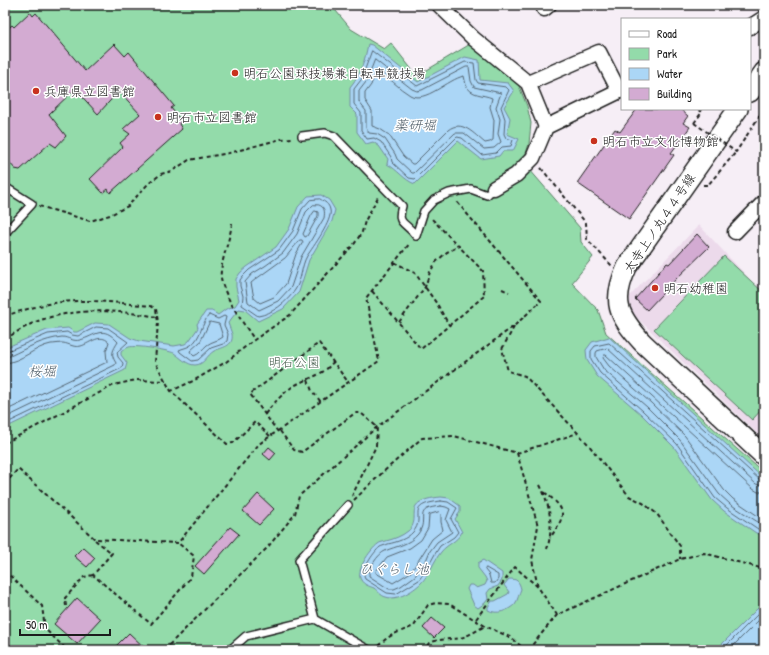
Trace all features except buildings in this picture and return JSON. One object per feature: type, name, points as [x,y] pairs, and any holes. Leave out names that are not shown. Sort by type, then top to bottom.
[{"type":"street","points":[[439,5],[474,39],[528,83],[546,127]]},
{"type":"street","points":[[751,26],[764,18]]},
{"type":"street","points":[[494,188],[516,175],[533,158],[546,127],[621,91],[599,52],[528,83]]},
{"type":"street","points":[[751,91],[764,72]]},
{"type":"street","name":"太寺上ノ丸４４号線","points":[[737,110],[627,267],[620,283],[618,297],[619,310],[626,325],[642,342],[764,456]]},
{"type":"street","points":[[735,232],[764,202]]},
{"type":"lane","points":[[302,136],[325,133],[334,136],[402,206],[399,215],[400,221],[412,230],[416,236]]},
{"type":"lane","points":[[5,187],[32,204],[5,233]]},
{"type":"lane","points":[[416,236],[424,211],[434,200],[449,193],[471,188],[487,195],[494,188]]},
{"type":"lane","points":[[315,619],[299,560],[348,505]]},
{"type":"lane","points":[[230,650],[246,636],[315,619],[369,650]]},
{"type":"path","points":[[699,110],[702,112],[694,123],[736,152]]},
{"type":"path","points":[[685,185],[708,185],[736,152],[764,110]]},
{"type":"path","points":[[32,204],[90,221],[110,215],[128,206],[148,184],[161,174],[172,171],[189,160],[229,153],[281,139],[302,136]]},
{"type":"path","points":[[533,158],[586,223],[586,239],[622,278]]},
{"type":"path","points":[[172,391],[226,362],[290,315],[355,243],[362,232],[383,186]]},
{"type":"path","points":[[164,650],[267,548],[295,514],[299,496],[377,427],[514,326],[541,301],[449,193]]},
{"type":"path","points":[[372,291],[421,349],[484,296],[483,271],[424,211]]},
{"type":"path","points":[[232,223],[230,238],[220,272],[221,280],[231,304],[254,340]]},
{"type":"path","points":[[178,543],[259,444],[379,361],[366,298],[416,236]]},
{"type":"path","points":[[399,322],[425,287],[430,272],[436,262],[447,252],[460,246]]},
{"type":"path","points":[[394,262],[415,273],[437,304],[449,325]]},
{"type":"path","points":[[502,289],[509,292]]},
{"type":"path","points":[[5,316],[37,306],[62,302],[104,301],[151,306],[156,310],[158,322],[155,362],[172,391],[227,444],[233,444],[255,422],[270,436]]},
{"type":"path","points":[[5,339],[43,319],[78,312],[119,312],[157,317]]},
{"type":"path","points":[[514,326],[502,349],[508,371],[525,376],[588,444],[629,496],[643,503],[657,514],[680,546],[680,559]]},
{"type":"path","points":[[348,382],[319,343],[250,394],[294,450],[302,452],[354,413],[361,413],[377,427]]},
{"type":"path","points":[[265,414],[276,400],[293,386],[317,376],[328,368],[333,362]]},
{"type":"path","points":[[5,443],[114,385],[136,380],[166,381]]},
{"type":"path","points":[[308,380],[312,391],[321,402]]},
{"type":"path","points":[[348,505],[376,446],[377,427]]},
{"type":"path","points":[[348,505],[422,438],[454,436],[517,453],[578,433]]},
{"type":"path","points":[[517,453],[538,526],[532,560],[538,587]]},
{"type":"path","points":[[5,484],[18,469],[94,539],[112,553],[93,575],[84,577],[65,598],[66,606]]},
{"type":"path","points":[[540,485],[548,502],[550,520],[550,539],[547,549]]},
{"type":"path","points":[[543,492],[559,504],[563,516],[561,523],[550,539]]},
{"type":"path","points":[[93,575],[151,624],[191,577],[194,556],[178,543],[94,539]]},
{"type":"path","points":[[374,650],[387,638],[414,626],[428,605],[436,603],[449,604],[485,626],[512,638],[527,650],[557,615],[680,559],[704,553],[764,569]]},
{"type":"path","points":[[476,620],[515,567],[538,587],[557,615]]},
{"type":"path","points":[[5,571],[42,606],[45,629],[67,650]]},
{"type":"path","points":[[422,650],[425,646],[440,639],[460,638],[485,626]]},
{"type":"shaded area","points":[[699,225],[756,286],[764,277],[764,440],[633,314],[630,296]]},
{"type":"green space","name":"明石公園","points":[[5,5],[331,5],[351,29],[384,49],[391,43],[417,76],[472,43],[519,86],[527,106],[531,123],[529,144],[523,162],[580,228],[581,242],[593,257],[572,283],[598,310],[606,333],[764,473],[764,650],[5,650]]},
{"type":"green space","points":[[724,256],[764,293],[764,407],[752,420],[654,329]]},
{"type":"water","name":"薬研堀","points":[[368,44],[372,45],[418,82],[465,57],[479,60],[480,80],[508,83],[514,91],[504,107],[510,118],[507,134],[519,139],[513,151],[503,151],[499,156],[481,159],[458,141],[415,184],[408,180],[387,164],[388,159],[379,146],[373,142],[366,144],[357,132],[357,114],[350,107],[350,87],[362,67]]},
{"type":"water","name":"桜堀","points":[[321,195],[329,200],[335,210],[332,221],[309,260],[299,292],[283,309],[258,321],[245,310],[239,309],[228,323],[232,334],[231,342],[227,346],[214,351],[198,365],[189,364],[174,353],[159,349],[128,347],[121,352],[121,355],[127,363],[125,370],[5,428],[5,348],[47,330],[68,328],[74,332],[77,332],[95,323],[109,324],[130,338],[139,341],[174,346],[185,344],[189,341],[198,328],[197,324],[206,311],[212,311],[218,315],[226,309],[235,306],[239,300],[236,279],[240,273],[276,247],[289,229],[298,207],[308,196]]},
{"type":"water","points":[[609,337],[764,479],[763,535],[756,533],[724,511],[712,500],[674,447],[641,414],[597,376],[587,360],[586,350],[592,342]]},
{"type":"water","name":"ひぐらし池","points":[[441,497],[449,498],[460,506],[460,512],[455,519],[462,532],[441,552],[427,576],[421,583],[405,594],[395,598],[390,598],[383,596],[374,588],[364,583],[361,580],[360,571],[364,561],[371,551],[379,543],[398,537],[408,531],[414,521],[414,511],[416,506],[420,502]]},
{"type":"water","points":[[483,560],[502,573],[502,580],[498,586],[490,589],[487,593],[488,599],[478,608],[474,605],[467,589],[469,585],[473,585],[477,588],[485,585],[487,581],[478,568],[478,563]]},
{"type":"water","points":[[509,579],[514,579],[517,581],[521,589],[515,604],[502,612],[488,610],[488,607],[492,601],[495,601],[508,594],[509,592],[504,585]]},
{"type":"water","points":[[764,602],[764,650],[716,650]]},
{"type":"place","name":"明石公園球技場兼自転車競技場","points":[[235,73]]},
{"type":"place","name":"兵庫県立図書館","points":[[36,91]]},
{"type":"place","name":"明石市立図書館","points":[[158,117]]},
{"type":"place","name":"明石市立文化博物館","points":[[594,141]]},
{"type":"place","name":"明石幼稚園","points":[[655,288]]}]
